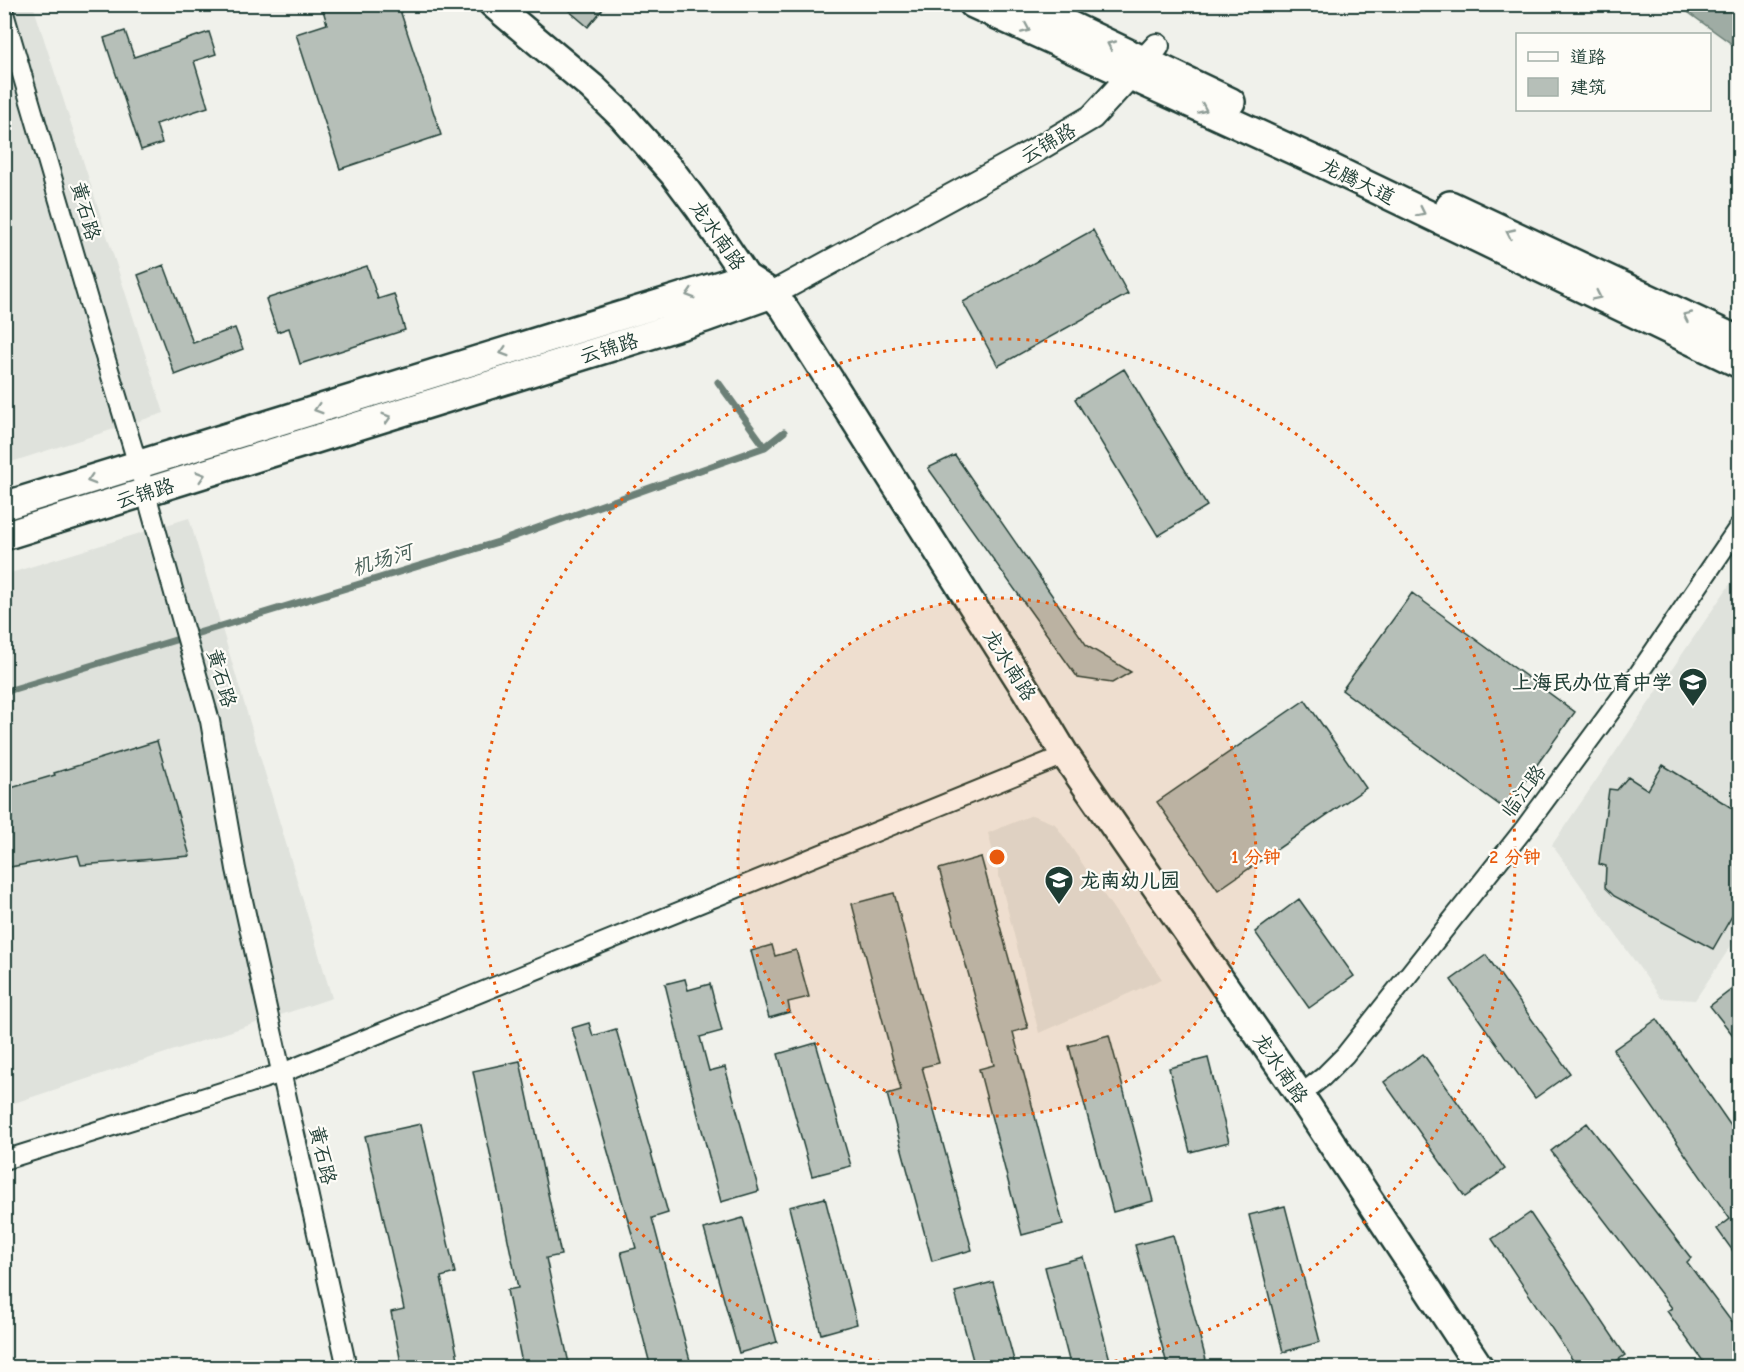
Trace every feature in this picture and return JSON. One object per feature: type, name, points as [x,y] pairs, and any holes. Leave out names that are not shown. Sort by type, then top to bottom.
[{"type":"main road","name":"龙水南路","points":[[493,4],[592,87],[648,143],[700,209],[746,277],[772,294],[784,308],[1065,755],[1300,1095],[1480,1368]]},
{"type":"main road","name":"龙腾大道","points":[[973,4],[1143,61],[1317,161],[1740,364]]},
{"type":"main road","name":"龙腾大道","points":[[1025,4],[1740,341]]},
{"type":"main road","name":"云锦路","points":[[4,506],[746,277]]},
{"type":"main road","name":"云锦路","points":[[4,536],[705,318],[772,294]]},
{"type":"street","name":"黄石路","points":[[4,13],[138,465],[210,721],[236,869],[347,1368]]},
{"type":"street","name":"云锦路","points":[[772,294],[1031,153],[1092,117],[1143,61]]},
{"type":"street","name":"临江路","points":[[1300,1095],[1323,1077],[1345,1055],[1524,829],[1639,673],[1740,525]]},
{"type":"street","points":[[4,1160],[282,1073],[1065,755]]},
{"type":"shaded area","points":[[5,5],[33,5],[164,413],[5,464]]},
{"type":"shaded area","points":[[1678,5],[1739,5],[1739,49]]},
{"type":"shaded area","points":[[189,518],[332,998],[5,1106],[4,575]]},
{"type":"shaded area","name":"上海民办位育中学","points":[[1739,571],[1739,934],[1695,1000],[1661,998],[1552,845]]},
{"type":"shaded area","name":"龙南幼儿园","points":[[1032,815],[1055,824],[1162,979],[1039,1033],[988,833]]},
{"type":"building","points":[[340,4],[398,4],[441,135],[340,169],[296,34],[327,24],[323,10]]},
{"type":"building","points":[[561,4],[607,4],[588,27]]},
{"type":"building","points":[[125,31],[134,57],[209,32],[216,54],[194,61],[208,107],[156,124],[162,143],[141,150],[104,38]]},
{"type":"building","points":[[1093,230],[1128,294],[998,366],[963,302]]},
{"type":"building","points":[[164,265],[193,343],[235,328],[243,349],[175,375],[138,275]]},
{"type":"building","points":[[367,266],[378,299],[394,294],[405,330],[300,364],[289,328],[277,332],[266,299]]},
{"type":"building","points":[[1124,369],[1207,506],[1158,536],[1075,399]]},
{"type":"building","points":[[955,455],[1087,646],[1131,672],[1112,683],[1078,678],[928,468]]},
{"type":"building","points":[[1412,593],[1575,712],[1505,809],[1342,690]]},
{"type":"building","points":[[1305,700],[1366,788],[1218,890],[1157,802]]},
{"type":"building","points":[[157,741],[190,856],[81,865],[78,855],[4,868],[4,790]]},
{"type":"building","points":[[1663,765],[1740,813],[1740,902],[1713,949],[1614,896],[1605,887],[1606,866],[1599,864],[1609,789],[1617,790],[1628,777],[1648,790]]},
{"type":"building","points":[[981,857],[1028,1028],[1013,1032],[1063,1224],[1022,1235],[979,1069],[994,1065],[939,869]]},
{"type":"building","points":[[894,893],[939,1063],[922,1067],[972,1250],[932,1261],[887,1094],[901,1090],[852,904]]},
{"type":"building","points":[[1299,899],[1354,976],[1309,1008],[1255,932]]},
{"type":"building","points":[[772,945],[775,956],[796,950],[809,997],[788,1002],[790,1012],[769,1018],[751,951]]},
{"type":"building","points":[[1486,955],[1570,1073],[1535,1098],[1451,980]]},
{"type":"building","points":[[685,979],[688,990],[710,984],[722,1031],[700,1037],[709,1071],[725,1067],[759,1191],[721,1202],[665,984]]},
{"type":"building","points":[[1740,983],[1740,1044],[1710,1006]]},
{"type":"building","points":[[1657,1019],[1740,1139],[1740,1261],[1717,1229],[1730,1219],[1613,1050]]},
{"type":"building","points":[[589,1023],[593,1036],[616,1029],[668,1213],[652,1218],[692,1368],[651,1368],[621,1252],[636,1248],[572,1028]]},
{"type":"building","points":[[1109,1035],[1153,1201],[1113,1212],[1069,1046]]},
{"type":"building","points":[[816,1043],[851,1166],[812,1176],[778,1054]]},
{"type":"building","points":[[1423,1054],[1505,1169],[1465,1197],[1384,1082]]},
{"type":"building","points":[[1208,1058],[1229,1142],[1190,1152],[1169,1068]]},
{"type":"building","points":[[520,1061],[561,1255],[546,1258],[570,1368],[523,1368],[507,1290],[518,1288],[473,1071]]},
{"type":"building","points":[[1587,1123],[1691,1258],[1687,1262],[1740,1333],[1740,1368],[1708,1368],[1667,1311],[1672,1308],[1551,1151]]},
{"type":"building","points":[[421,1124],[455,1273],[441,1277],[460,1368],[402,1368],[391,1312],[404,1309],[365,1136]]},
{"type":"building","points":[[825,1198],[857,1324],[821,1334],[789,1207]]},
{"type":"building","points":[[1285,1206],[1320,1342],[1283,1352],[1249,1215]]},
{"type":"building","points":[[1530,1213],[1625,1355],[1606,1368],[1578,1368],[1492,1239]]},
{"type":"building","points":[[743,1218],[777,1342],[739,1353],[704,1229]]},
{"type":"building","points":[[1173,1235],[1206,1360],[1177,1368],[1168,1368],[1135,1245]]},
{"type":"building","points":[[1083,1257],[1112,1368],[1071,1368],[1045,1267]]},
{"type":"building","points":[[993,1282],[1016,1368],[975,1368],[955,1292]]},
{"type":"waterway","name":"机场河","points":[[718,382],[765,447]]},
{"type":"waterway","name":"机场河","points":[[4,692],[498,542],[765,447],[784,432]]},
{"type":"place","name":"上海民办位育中学","points":[[1693,708]]},
{"type":"place","name":"龙南幼儿园","points":[[1059,906]]}]
